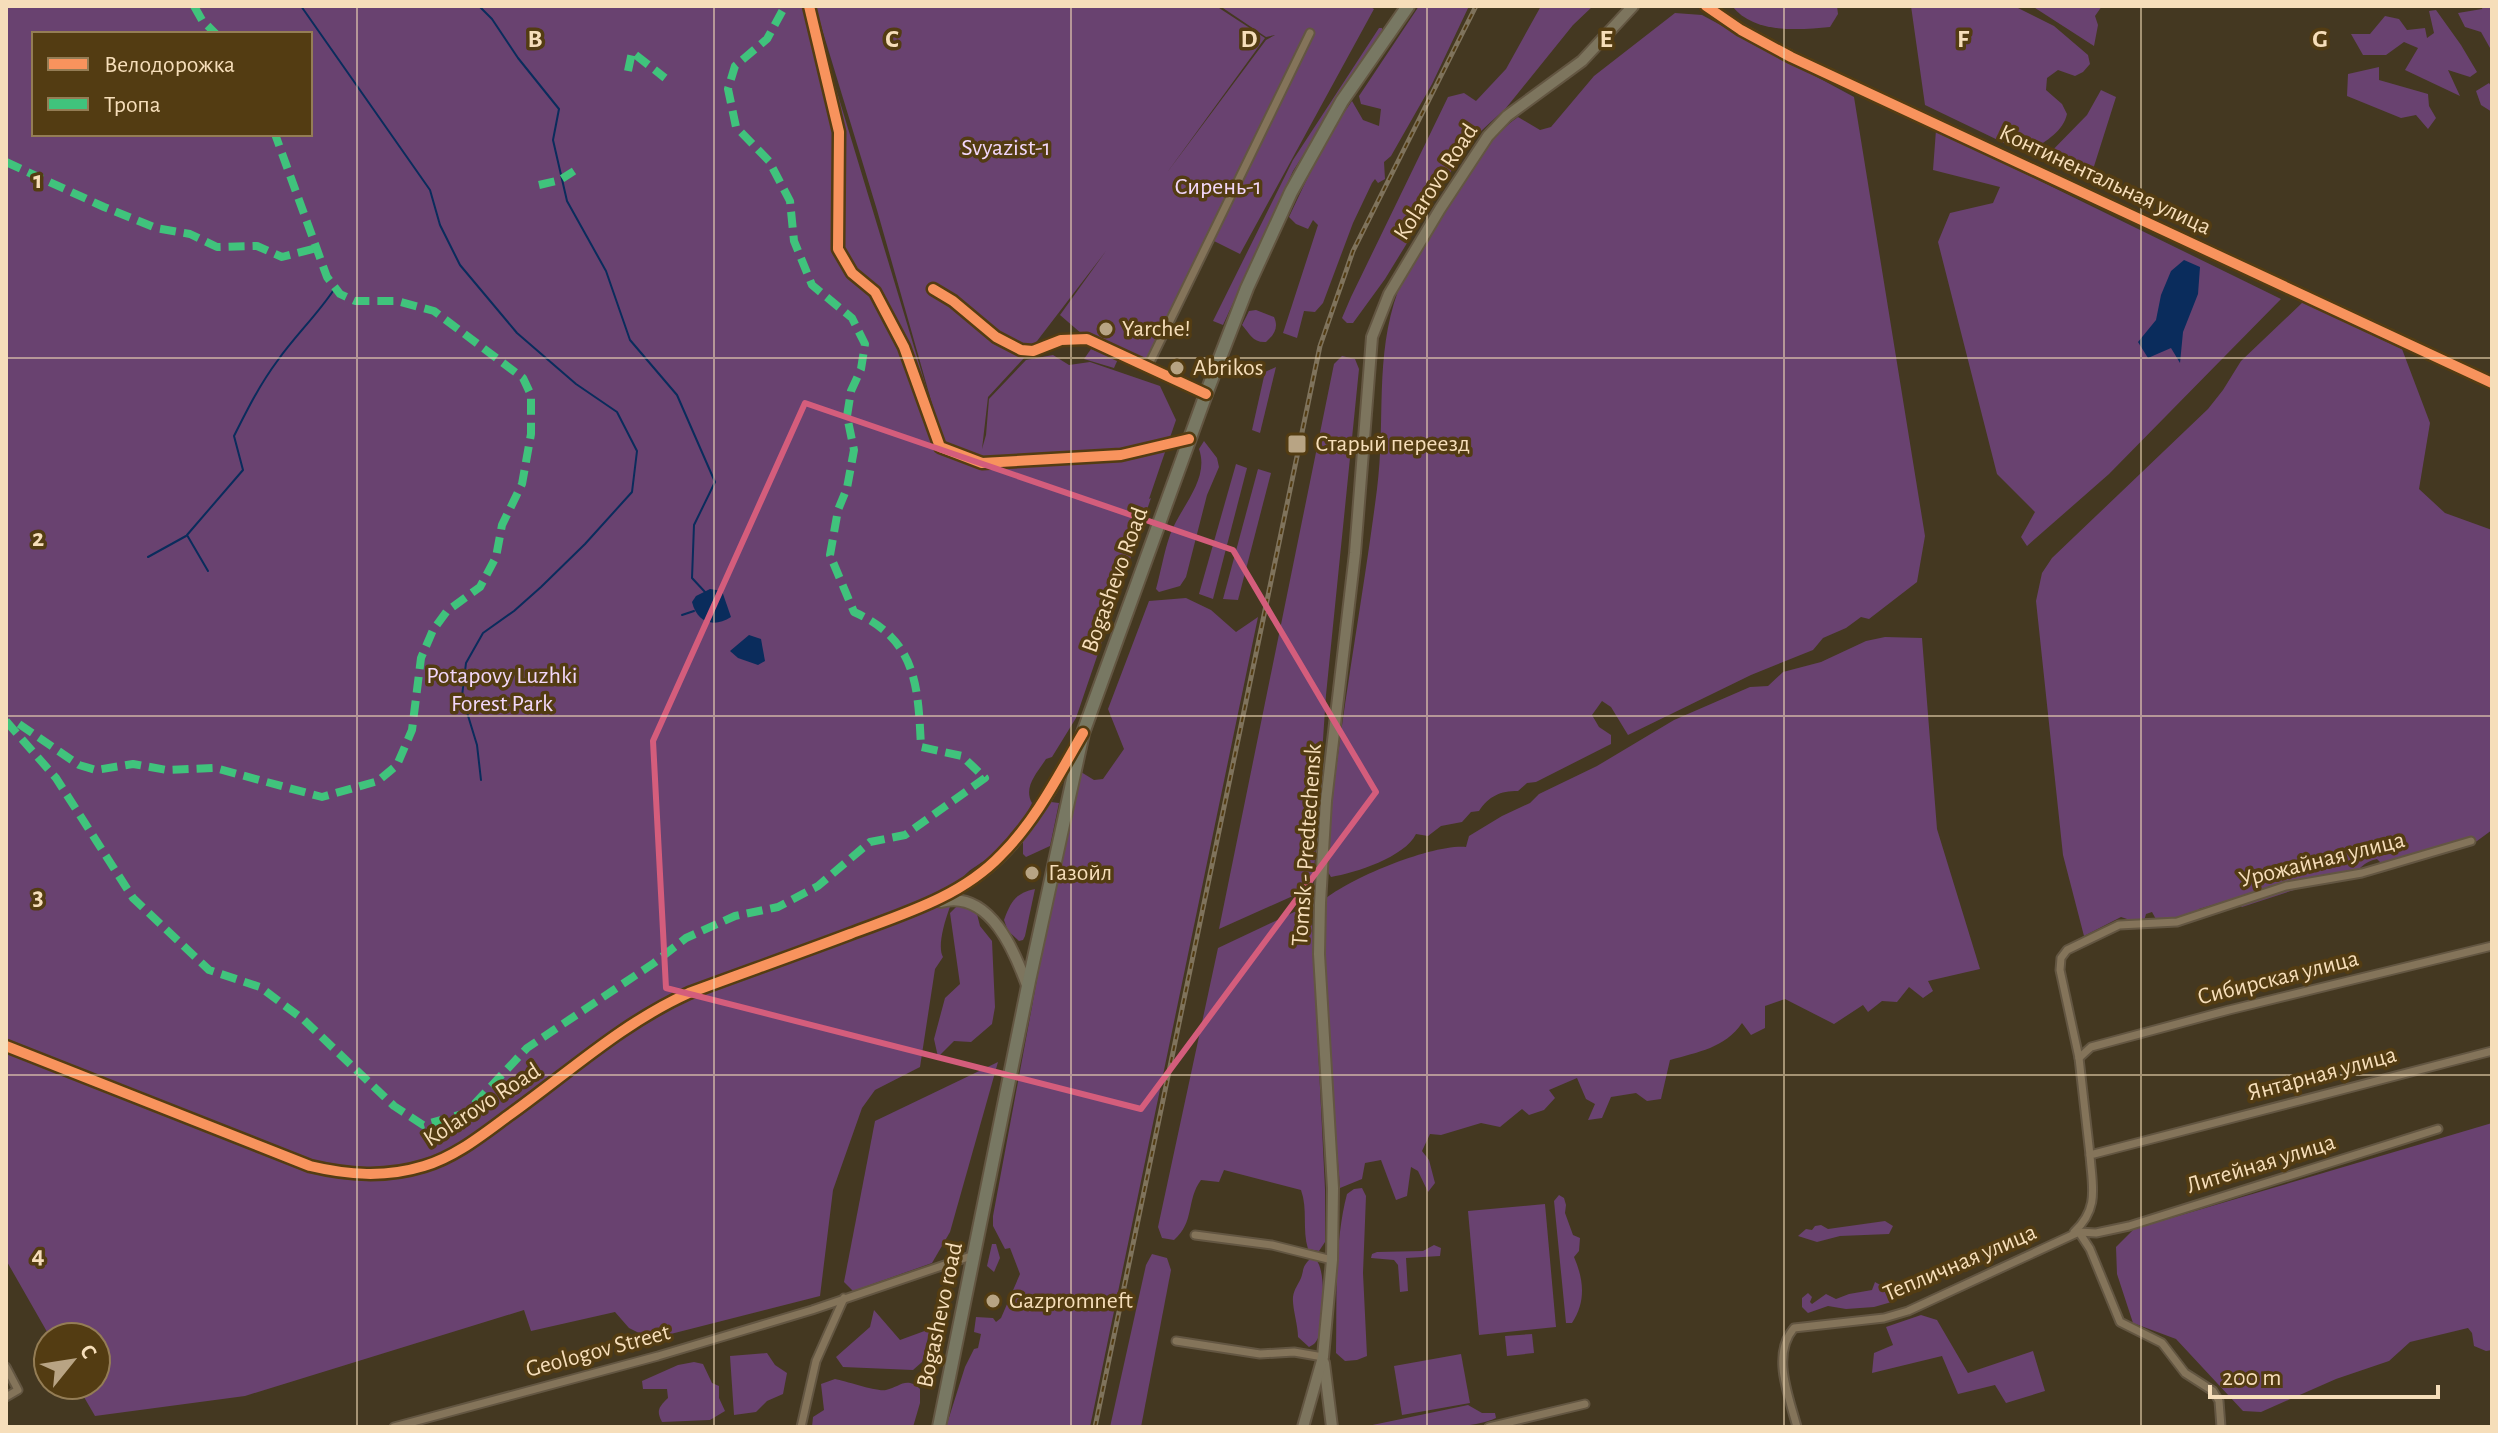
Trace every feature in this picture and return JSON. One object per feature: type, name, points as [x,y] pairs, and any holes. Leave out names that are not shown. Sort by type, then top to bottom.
[{"type":"main road","name":"Bogashevo Road","points":[[974,1255],[1083,733],[1247,288],[1304,165],[1342,101],[1408,6]]},
{"type":"main road","name":"Bogashevo road","points":[[939,1427],[974,1255]]},
{"type":"street","points":[[809,6],[839,132],[838,249],[852,273],[875,292],[904,347],[940,447],[982,463],[1121,455],[1189,439]]},
{"type":"street","name":"Kolarovo Road","points":[[1372,337],[1389,294],[1488,136],[1507,116],[1582,61],[1633,6]]},
{"type":"street","name":"Континентальная улица","points":[[1706,6],[1741,30],[1791,57],[2492,383]]},
{"type":"street","points":[[1147,368],[1310,33]]},
{"type":"street","points":[[933,289],[953,301],[996,337],[1021,350],[1033,351],[1061,340],[1087,339],[1206,394]]},
{"type":"street","name":"Tomsk - Predtechensk","points":[[1323,1357],[1332,1260],[1333,1188],[1319,954],[1320,903],[1326,801],[1355,553],[1372,337]]},
{"type":"street","points":[[916,909],[964,885],[1000,857],[1018,837],[1054,785],[1083,733]]},
{"type":"street","points":[[1054,785],[1062,781],[1069,790]]},
{"type":"street","name":"Урожайная улица","points":[[2079,1058],[2060,970],[2061,958],[2067,950],[2119,925],[2177,922],[2286,886],[2362,873],[2471,841]]},
{"type":"street","points":[[964,885],[962,894],[995,923],[1017,959],[1028,988]]},
{"type":"street","points":[[916,909],[950,900],[973,904]]},
{"type":"street","name":"Kolarovo Road","points":[[6,1046],[310,1166],[344,1174],[399,1172],[426,1166],[459,1150],[659,1006],[916,909]]},
{"type":"street","name":"Сибирская улица","points":[[2079,1058],[2091,1047],[2492,946]]},
{"type":"street","points":[[1017,959],[1024,962],[1034,959]]},
{"type":"street","name":"Янтарная улица","points":[[2090,1155],[2492,1051]]},
{"type":"street","points":[[2066,1239],[2084,1222],[2093,1204],[2079,1058]]},
{"type":"street","name":"Литейная улица","points":[[2079,1232],[2096,1233],[2129,1226],[2438,1129]]},
{"type":"street","points":[[2066,1239],[2079,1232],[2090,1249],[2120,1322],[2162,1343],[2185,1373],[2213,1391],[2219,1401],[2221,1427]]},
{"type":"street","points":[[1195,1235],[1272,1245],[1332,1260]]},
{"type":"street","name":"Тепличная улица","points":[[1797,1427],[1783,1365],[1786,1341],[1794,1328],[1884,1318],[1908,1311],[2066,1239]]},
{"type":"street","name":"Geologov Street","points":[[394,1427],[658,1356],[812,1310],[974,1255]]},
{"type":"street","points":[[801,1427],[816,1361],[844,1298]]},
{"type":"street","points":[[1176,1341],[1260,1354],[1294,1352],[1323,1357]]},
{"type":"street","points":[[1303,1427],[1323,1357]]},
{"type":"street","points":[[1323,1357],[1332,1427]]},
{"type":"street","points":[[6,1367],[18,1390],[6,1397]]},
{"type":"street","points":[[1489,1427],[1526,1423],[1585,1404]]},
{"type":"highlighted area","points":[[805,403],[1233,550],[1376,792],[1141,1109],[666,988],[653,741]]},
{"type":"green space","name":"Potapovy Luzhki Forest Park","points":[[6,6],[811,6],[944,446],[815,6],[1216,6],[1265,38],[1166,174],[1266,40],[1275,35],[1266,37],[1220,6],[1369,6],[1374,9],[1240,254],[1206,237],[1145,365],[1082,334],[1060,315],[1106,251],[1024,358],[988,397],[982,449],[989,399],[1026,360],[1053,355],[1069,365],[1090,362],[1160,386],[1176,420],[1076,718],[1052,757],[1046,759],[1032,780],[1029,791],[1032,803],[1020,826],[997,851],[965,875],[951,904],[941,940],[943,957],[935,969],[920,1067],[875,1090],[862,1108],[833,1190],[820,1296],[651,1339],[629,1328],[615,1312],[531,1331],[524,1310],[245,1396],[95,1416],[86,1401],[112,1401],[112,1321],[41,1321],[6,1260]]},
{"type":"green space","points":[[1419,6],[1469,6],[1432,84],[1391,156],[1384,162],[1385,179],[1378,183],[1375,179],[1372,183],[1353,223],[1323,303],[1315,312],[1304,311],[1297,338],[1283,333],[1318,225],[1313,220],[1308,229],[1289,217],[1310,172],[1352,101],[1363,120],[1379,126],[1381,109],[1361,104],[1359,96]]},
{"type":"green space","points":[[1541,6],[1593,6],[1573,25],[1506,108],[1480,132],[1458,160],[1385,279],[1353,323],[1347,323],[1342,318],[1351,297],[1448,97],[1464,93],[1476,101],[1506,69]]},
{"type":"green space","points":[[1732,6],[1837,6],[1838,14],[1830,27],[1777,28],[1752,22]]},
{"type":"green space","points":[[1911,6],[2014,6],[2054,26],[2088,55],[2090,64],[2075,76],[2058,70],[2047,78],[2046,90],[2062,104],[2067,114],[2061,127],[2027,154],[1925,105]]},
{"type":"green space","points":[[2032,6],[2102,6],[2095,16],[2098,25],[2094,46]]},
{"type":"green space","points":[[2483,6],[2492,6],[2490,48],[2481,32],[2465,27],[2458,13],[2482,9]]},
{"type":"green space","points":[[2436,10],[2477,72],[2470,77],[2448,70],[2460,96],[2405,70],[2418,48],[2404,42],[2386,55],[2363,55],[2351,34],[2370,34],[2385,16],[2399,19],[2407,30],[2425,28],[2427,38],[2434,33],[2429,11]]},
{"type":"green space","points":[[1675,13],[1702,15],[1854,97],[1925,536],[1917,582],[1869,619],[1861,617],[1823,638],[1813,650],[1751,675],[1628,735],[1611,707],[1602,701],[1592,715],[1599,727],[1611,735],[1611,744],[1536,782],[1527,783],[1518,791],[1496,795],[1462,822],[1441,826],[1428,836],[1416,834],[1391,857],[1331,877],[1326,869],[1330,821],[1380,464],[1383,365],[1391,316],[1401,282],[1471,168],[1505,128],[1518,117],[1540,130],[1551,127],[1594,76]]},
{"type":"green space","points":[[1379,28],[1382,32],[1293,171],[1223,325],[1213,321],[1293,160]]},
{"type":"green space","points":[[2379,67],[2379,80],[2428,94],[2429,106],[2436,118],[2428,129],[2416,115],[2401,118],[2347,96],[2348,74]]},
{"type":"green space","points":[[2489,83],[2492,88],[2492,112],[2481,105],[2476,91]]},
{"type":"green space","points":[[2101,90],[2116,97],[2089,182],[2042,161],[2087,115]]},
{"type":"green space","points":[[1936,130],[2281,299],[2109,474],[2027,546],[2021,537],[2035,512],[1997,474],[1938,242],[1950,213],[1993,203],[2000,187],[1933,170]]},
{"type":"green space","points":[[2303,302],[2402,349],[2430,423],[2419,489],[2445,513],[2492,530],[2492,830],[2477,841],[2382,864],[2377,859],[2372,860],[2338,881],[2303,884],[2297,889],[2242,907],[2232,899],[2199,909],[2195,917],[2158,923],[2152,912],[2146,914],[2144,921],[2135,929],[2121,917],[2084,936],[2063,855],[2036,601],[2042,573],[2052,558],[2208,409],[2241,361]]},
{"type":"green space","points":[[1256,310],[1274,317],[1275,331],[1266,342],[1255,339],[1242,325],[1249,311]]},
{"type":"green space","points":[[1091,349],[1118,359],[1114,368],[1084,359]]},
{"type":"green space","points":[[1342,356],[1355,359],[1359,369],[1326,695],[1313,887],[1219,929],[1334,364]]},
{"type":"green space","points":[[1276,367],[1260,433],[1252,430],[1265,372]]},
{"type":"green space","points":[[1204,441],[1217,458],[1219,467],[1207,495],[1186,577],[1180,586],[1159,592],[1156,589],[1168,541],[1201,472],[1199,449]]},
{"type":"green space","points":[[1236,464],[1247,468],[1213,599],[1199,594]]},
{"type":"green space","points":[[1258,469],[1271,473],[1238,600],[1223,599]]},
{"type":"green space","points":[[1186,598],[1211,610],[1236,632],[1258,617],[1090,1427],[946,1427],[965,1367],[974,1349],[978,1348],[981,1334],[974,1332],[976,1317],[993,1318],[996,1322],[1001,1318],[1020,1274],[1010,1248],[1005,1249],[993,1226],[993,1216],[1041,958],[1081,772],[1094,780],[1103,779],[1124,749],[1108,709],[1149,601]]},
{"type":"green space","points":[[1885,637],[1922,638],[1937,829],[1980,969],[1928,981],[1933,991],[1923,998],[1909,987],[1897,1002],[1882,1001],[1868,1012],[1863,1005],[1834,1024],[1785,999],[1765,1006],[1765,1028],[1751,1035],[1742,1023],[1719,1044],[1670,1060],[1661,1099],[1647,1101],[1636,1093],[1611,1097],[1602,1118],[1588,1120],[1595,1104],[1586,1099],[1577,1078],[1549,1090],[1555,1098],[1544,1110],[1529,1115],[1522,1109],[1500,1127],[1481,1123],[1441,1135],[1430,1134],[1422,1151],[1429,1160],[1435,1183],[1428,1192],[1418,1171],[1411,1167],[1407,1196],[1396,1200],[1381,1160],[1365,1163],[1362,1179],[1340,1188],[1326,1006],[1324,900],[1352,882],[1392,864],[1433,851],[1466,847],[1469,836],[1674,720],[1750,687],[1768,686],[1783,672],[1821,662],[1866,641]]},
{"type":"green space","points":[[1051,802],[1059,803],[1050,846],[1026,857],[1023,854],[1023,839]]},
{"type":"green space","points":[[1035,889],[1025,936],[1019,941],[1008,931],[1004,920],[1015,899]]},
{"type":"green space","points":[[959,904],[977,914],[980,926],[992,941],[995,1007],[992,1024],[971,1042],[954,1041],[938,1057],[934,1039],[945,998],[960,984],[950,913]]},
{"type":"green space","points":[[1311,904],[1325,1242],[1319,1251],[1308,1249],[1301,1190],[1224,1170],[1219,1182],[1201,1180],[1181,1233],[1174,1240],[1162,1238],[1158,1227],[1218,948]]},
{"type":"green space","points":[[998,1062],[950,1232],[932,1263],[853,1291],[844,1282],[875,1121]]},
{"type":"green space","points":[[2492,1123],[2492,1350],[2474,1346],[2468,1328],[2410,1342],[2389,1361],[2336,1379],[2261,1412],[2243,1411],[2176,1339],[2133,1323],[2117,1274],[2116,1247],[2134,1229]]},
{"type":"green space","points":[[1362,1188],[1366,1196],[1363,1273],[1367,1356],[1345,1361],[1336,1353],[1340,1233],[1347,1194]]},
{"type":"green space","points":[[1559,1195],[1564,1198],[1565,1213],[1573,1235],[1580,1238],[1579,1251],[1574,1257],[1580,1274],[1581,1299],[1572,1323],[1566,1323],[1554,1201]]},
{"type":"green space","points":[[1545,1204],[1556,1327],[1479,1335],[1468,1211]]},
{"type":"green space","points":[[1885,1221],[1893,1226],[1889,1234],[1840,1236],[1817,1242],[1798,1236],[1815,1226],[1828,1229]]},
{"type":"green space","points":[[992,1244],[996,1244],[1000,1258],[994,1272],[987,1266]]},
{"type":"green space","points":[[1434,1245],[1441,1248],[1440,1256],[1406,1258],[1408,1291],[1400,1292],[1398,1265],[1394,1260],[1371,1258],[1377,1252],[1423,1251]]},
{"type":"green space","points":[[1152,1254],[1167,1258],[1171,1270],[1141,1427],[1110,1427],[1146,1265]]},
{"type":"green space","points":[[1309,1260],[1316,1260],[1319,1266],[1323,1298],[1318,1338],[1309,1347],[1298,1337],[1293,1301]]},
{"type":"green space","points":[[1875,1282],[1896,1294],[1895,1301],[1874,1307],[1846,1309],[1828,1306],[1808,1313],[1802,1307],[1802,1298],[1808,1293],[1812,1304],[1826,1294],[1836,1299],[1872,1290]]},
{"type":"green space","points":[[874,1310],[900,1340],[930,1329],[922,1362],[913,1370],[843,1367],[836,1357],[870,1327]]},
{"type":"green space","points":[[1921,1315],[1937,1320],[1968,1373],[2033,1351],[2045,1391],[2006,1403],[1995,1385],[1958,1394],[1942,1356],[1872,1373],[1874,1353],[1893,1345],[1886,1327]]},
{"type":"green space","points":[[1532,1334],[1534,1353],[1507,1356],[1505,1336]]},
{"type":"green space","points":[[767,1353],[775,1365],[787,1373],[783,1394],[767,1401],[756,1412],[734,1415],[730,1356]]},
{"type":"green space","points":[[1461,1354],[1470,1403],[1402,1415],[1394,1366]]},
{"type":"green space","points":[[703,1364],[712,1383],[719,1386],[719,1398],[725,1411],[710,1420],[662,1422],[659,1412],[668,1398],[667,1389],[643,1389],[642,1381],[678,1365]]},
{"type":"green space","points":[[835,1379],[882,1390],[907,1383],[915,1385],[920,1389],[920,1403],[913,1427],[812,1427],[813,1417],[824,1410],[821,1384]]},
{"type":"green space","points":[[1468,1405],[1482,1413],[1495,1413],[1496,1418],[1450,1427],[1363,1427]]},
{"type":"water","points":[[2184,260],[2200,267],[2198,294],[2183,332],[2180,363],[2171,348],[2148,358],[2138,342],[2156,320],[2161,295],[2171,271]]},
{"type":"water","points":[[710,589],[722,591],[731,617],[713,623],[698,615],[692,602],[696,596]]},
{"type":"water","points":[[749,635],[761,639],[765,661],[758,665],[738,658],[730,651]]},
{"type":"waterway","points":[[301,6],[430,190],[440,225],[460,265],[517,333],[576,384],[617,412],[637,451],[632,492],[541,587],[483,633],[466,663],[462,696],[477,745],[481,780]]},
{"type":"waterway","points":[[479,6],[559,109],[553,140],[567,201],[606,271],[630,340],[677,395],[715,482],[694,525],[692,578],[705,592]]},
{"type":"waterway","points":[[208,571],[187,535],[243,470],[234,436],[239,426],[271,369],[333,291]]},
{"type":"waterway","points":[[148,557],[186,536]]},
{"type":"waterway","points":[[682,615],[694,611]]},
{"type":"railway","points":[[1095,1427],[1320,346],[1353,251],[1476,6]]},
{"type":"marked path","points":[[194,6],[214,32]]},
{"type":"marked path","points":[[6,721],[56,778],[133,898],[209,970],[260,987],[304,1020],[394,1106],[423,1125],[466,1113],[527,1048],[686,938],[735,916],[778,907],[818,886],[870,842],[905,835],[985,778],[962,756],[921,747],[918,704],[910,667],[891,636],[854,612],[830,555],[854,450],[847,416],[865,344],[852,318],[812,285],[794,241],[790,201],[769,161],[736,127],[728,89],[735,66],[767,39],[785,6]]},
{"type":"marked path","points":[[628,71],[632,52],[665,78]]},
{"type":"marked path","points":[[19,724],[79,765],[96,770],[133,764],[167,770],[215,768],[322,797],[378,781],[397,765],[412,730],[421,658],[433,630],[447,611],[480,587],[496,557],[502,525],[522,484],[531,434],[531,395],[523,378],[434,311],[397,301],[355,301],[340,294],[327,277],[276,136]]},
{"type":"marked path","points":[[6,162],[156,228],[190,234],[217,247],[257,246],[282,257],[317,248]]},
{"type":"marked path","points":[[539,185],[560,180],[574,171]]},
{"type":"cycle path","points":[[809,6],[839,132],[838,249],[852,273],[875,292],[904,347],[940,447],[982,463],[1121,455],[1189,439]]},
{"type":"cycle path","points":[[1706,6],[1741,30],[1791,57],[2492,383]]},
{"type":"cycle path","points":[[933,289],[953,301],[996,337],[1021,350],[1033,351],[1061,340],[1087,339],[1206,394]]},
{"type":"cycle path","points":[[6,1046],[310,1166],[367,1174],[424,1166],[468,1145],[618,1034],[664,1005],[911,911],[968,882],[1001,855],[1025,827],[1083,733]]},
{"type":"place","name":"Yarche!","points":[[1106,329]]},
{"type":"place","name":"Abrikos","points":[[1177,368]]},
{"type":"place","name":"Старый переезд","points":[[1297,444]]},
{"type":"place","name":"Газойл","points":[[1032,873]]},
{"type":"place","name":"Gazpromneft","points":[[993,1301]]},
{"type":"park label","name":"Svyazist-1","points":[[1006,148]]},
{"type":"park label","name":"Сирень-1","points":[[1218,187]]}]
